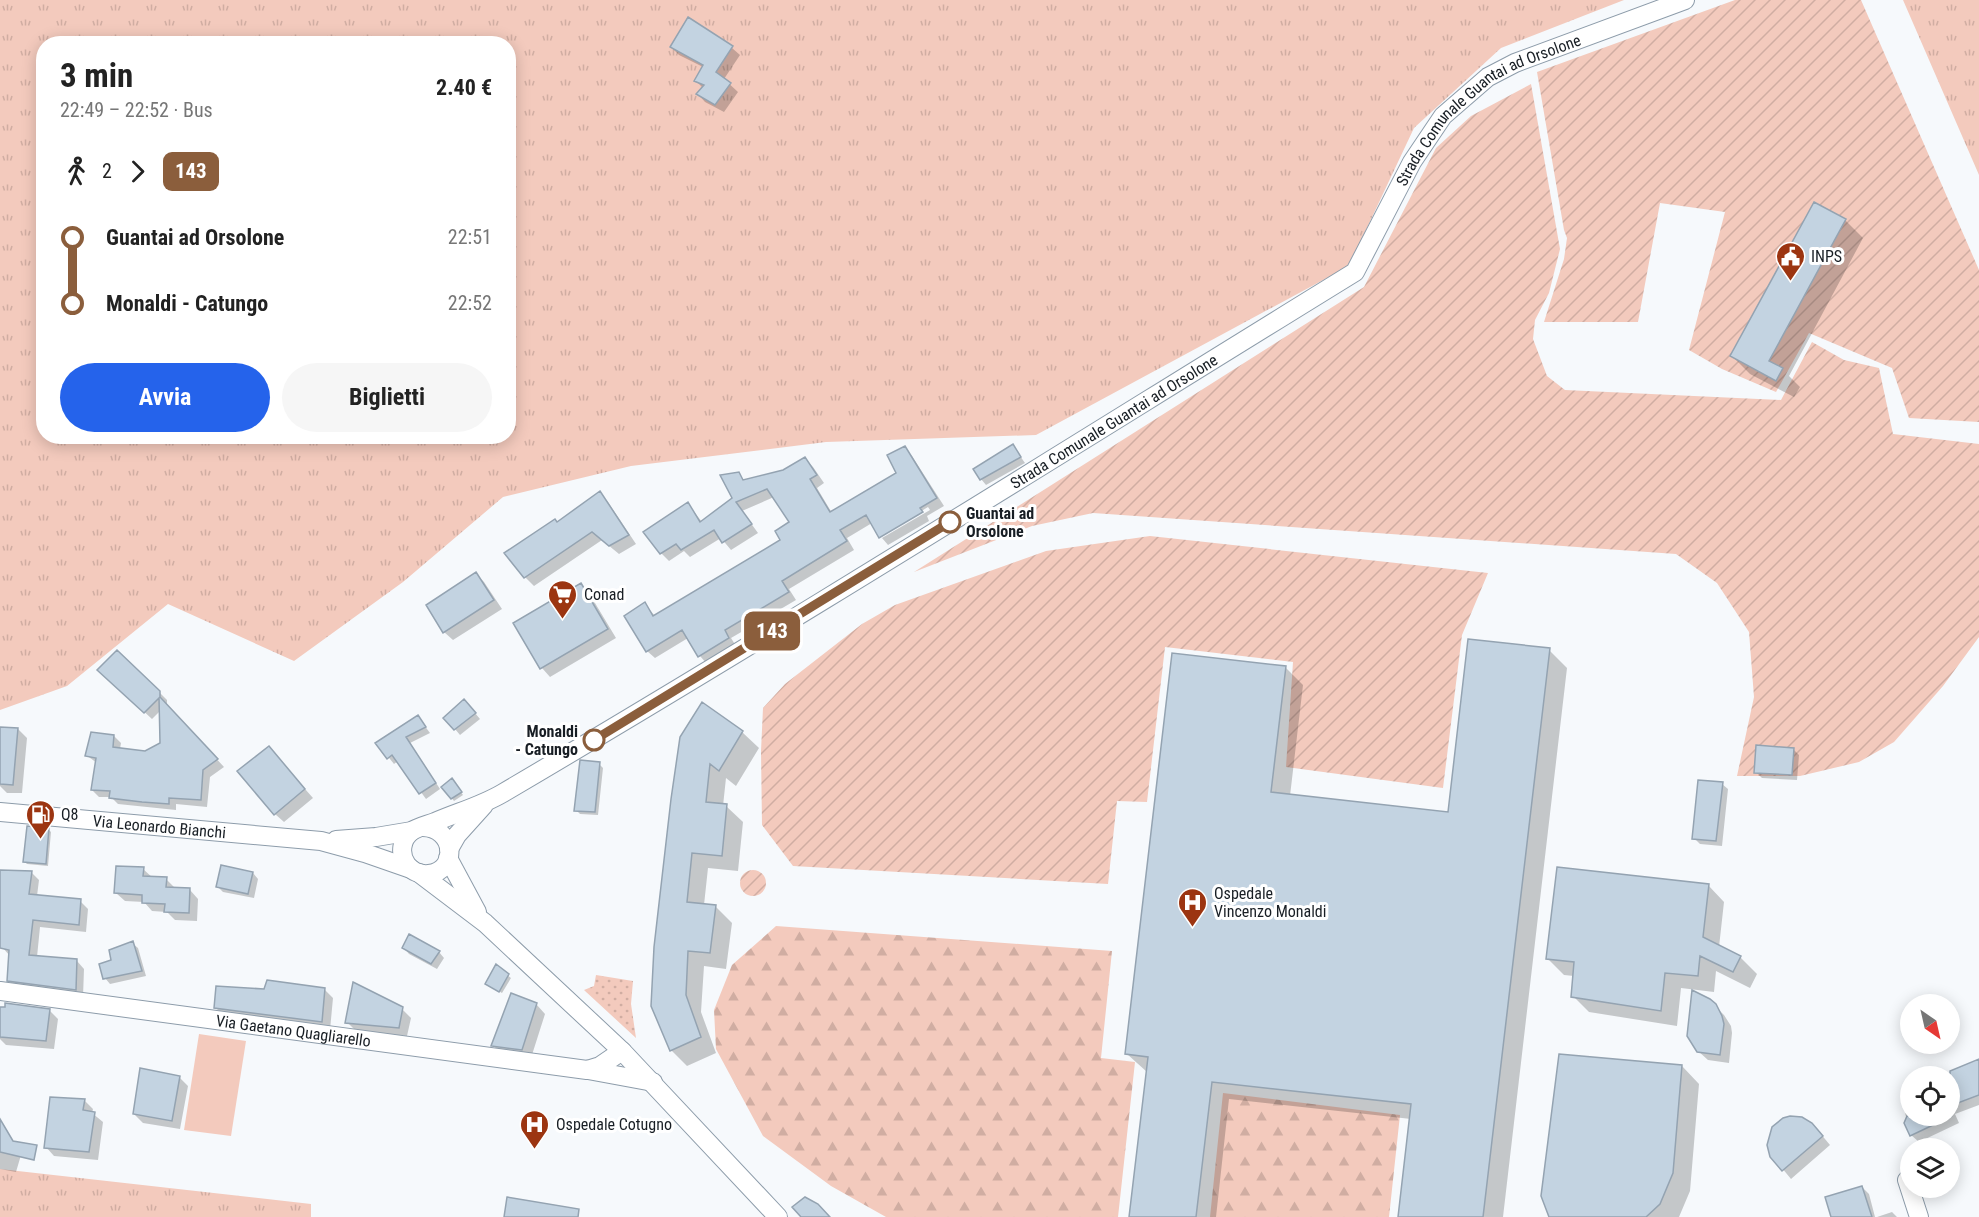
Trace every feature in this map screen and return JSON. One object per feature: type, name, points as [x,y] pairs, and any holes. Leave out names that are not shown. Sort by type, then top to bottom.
[{"type":"street","name":"Strada Comunale Guantai ad Orsolone","points":[[417,829],[485,803],[643,711],[1355,272],[1412,162],[1443,116],[1488,77],[1515,63],[1685,0]]},
{"type":"street","name":"Strada Comunale Guantai ad Orsolone","points":[[449,854],[457,835],[485,803]]},
{"type":"street","name":"Via Leonardo Bianchi","points":[[0,812],[321,841],[376,837],[417,829]]},
{"type":"street","points":[[449,854],[443,866],[436,872],[428,874],[415,871],[403,858],[402,849],[404,840],[417,829],[432,828],[441,832],[447,840],[449,854],[472,905],[485,923],[653,1082],[778,1217]]},
{"type":"street","name":"Via Leonardo Bianchi","points":[[321,841],[365,853],[415,871],[485,923]]},
{"type":"street","name":"Via Gaetano Quagliarello","points":[[0,992],[587,1070],[653,1082]]},
{"type":"street","points":[[587,1070],[600,1066],[622,1051]]},
{"type":"street","points":[[1913,1198],[1919,1217]]},
{"type":"green space","points":[[0,0],[1624,0],[1501,48],[1414,128],[1349,266],[1036,435],[826,442],[631,466],[503,497],[403,582],[294,661],[168,604],[67,686],[0,710]]},
{"type":"green space","points":[[1735,0],[1861,0],[1979,270],[1979,422],[1909,418],[1892,368],[1809,333],[1776,392],[1722,369],[1689,350],[1725,212],[1660,203],[1638,322],[1544,322],[1564,259],[1567,238],[1537,72]]},
{"type":"green space","points":[[1903,0],[1979,0],[1979,175]]},
{"type":"green space","points":[[1531,84],[1560,249],[1549,293],[1535,320],[1533,339],[1547,376],[1565,390],[1781,400],[1812,342],[1844,360],[1879,368],[1893,434],[1979,444],[1979,637],[1943,686],[1894,742],[1859,762],[1800,776],[1737,776],[1754,697],[1749,632],[1717,583],[1676,554],[1093,513],[1032,526],[914,572],[1364,287],[1436,148],[1471,116]]},
{"type":"green space","points":[[1150,536],[1488,573],[1462,635],[1443,788],[1286,767],[1293,662],[1165,647],[1147,802],[1117,801],[1108,884],[793,866],[762,825],[763,708],[785,684],[862,624],[895,605],[1046,551]]},
{"type":"green space","points":[[753,870],[762,874],[766,883],[762,892],[753,896],[744,892],[740,883],[744,874]]},
{"type":"green space","points":[[776,926],[1112,951],[1101,1058],[1135,1062],[1118,1217],[886,1217],[831,1186],[763,1136],[716,1049],[714,1010],[732,965]]},
{"type":"green space","points":[[596,975],[633,981],[631,1004],[636,1038],[584,990],[594,986]]},
{"type":"green space","points":[[199,1034],[246,1041],[231,1136],[184,1130]]},
{"type":"green space","points":[[1223,1093],[1400,1115],[1389,1217],[1210,1217]]},
{"type":"green space","points":[[0,1169],[311,1204],[311,1217],[0,1217]]},
{"type":"building","points":[[688,17],[733,46],[716,72],[731,83],[715,105],[696,94],[704,85],[694,81],[703,65],[670,47]]},
{"type":"building","points":[[1814,202],[1846,219],[1769,361],[1783,368],[1776,381],[1730,356]]},
{"type":"building","points":[[1013,444],[1021,457],[980,480],[973,469]]},
{"type":"building","points":[[905,446],[937,498],[920,508],[923,512],[879,538],[866,515],[840,530],[847,541],[782,581],[789,592],[725,630],[729,638],[698,657],[682,630],[646,652],[624,616],[645,602],[653,616],[780,540],[775,531],[789,522],[767,489],[736,502],[752,524],[722,543],[714,530],[681,550],[676,544],[660,554],[643,532],[688,502],[700,522],[732,498],[720,475],[739,472],[743,480],[783,470],[805,457],[817,475],[810,479],[830,512],[896,473],[887,455]]},
{"type":"building","points":[[600,491],[629,535],[609,546],[592,532],[524,578],[504,553],[555,519],[557,522]]},
{"type":"building","points":[[476,572],[494,600],[443,633],[426,605]]},
{"type":"building","points":[[581,583],[608,629],[540,669],[513,623]]},
{"type":"building","points":[[1468,639],[1550,648],[1483,1217],[1398,1217],[1411,1104],[1212,1082],[1196,1217],[1129,1217],[1148,1057],[1125,1054],[1172,653],[1286,666],[1271,792],[1448,812]]},
{"type":"building","points":[[117,650],[160,691],[160,697],[218,759],[203,770],[201,800],[169,798],[169,804],[142,802],[109,798],[110,791],[91,790],[96,758],[85,756],[91,732],[114,735],[113,747],[145,751],[160,743],[159,698],[144,713],[97,670]]},
{"type":"building","points":[[464,699],[476,713],[454,730],[443,718]]},
{"type":"building","points":[[702,702],[743,731],[719,771],[710,764],[706,802],[727,804],[722,856],[692,853],[687,902],[716,905],[710,953],[688,951],[686,995],[701,1037],[670,1051],[651,1006],[654,947],[680,737]]},
{"type":"building","points":[[418,715],[426,727],[406,737],[436,783],[419,794],[392,755],[387,759],[375,743]]},
{"type":"building","points":[[0,727],[18,728],[13,785],[0,784]]},
{"type":"building","points":[[1756,745],[1794,748],[1792,775],[1754,773]]},
{"type":"building","points":[[269,746],[305,789],[274,815],[237,771]]},
{"type":"building","points":[[580,760],[600,762],[595,812],[574,811]]},
{"type":"building","points":[[452,778],[462,792],[451,799],[441,787]]},
{"type":"building","points":[[1698,780],[1723,782],[1716,841],[1692,839]]},
{"type":"building","points":[[27,826],[49,828],[46,864],[23,862]]},
{"type":"building","points":[[221,865],[253,872],[248,894],[216,887]]},
{"type":"building","points":[[116,866],[144,867],[143,876],[167,877],[166,887],[190,888],[189,913],[164,912],[165,904],[142,903],[142,895],[114,893]]},
{"type":"building","points":[[1557,867],[1709,884],[1703,937],[1741,956],[1733,972],[1700,956],[1698,976],[1665,973],[1661,1011],[1571,997],[1574,962],[1546,959]]},
{"type":"building","points":[[0,870],[32,871],[29,894],[81,899],[79,925],[33,920],[29,955],[77,959],[76,990],[7,981],[9,950],[0,948]]},
{"type":"building","points":[[409,934],[440,951],[431,964],[402,948]]},
{"type":"building","points":[[133,941],[142,971],[103,979],[99,964],[111,960],[109,950]]},
{"type":"building","points":[[496,964],[509,974],[499,992],[485,984]]},
{"type":"building","points":[[267,980],[325,988],[322,1022],[214,1008],[216,986],[264,989]]},
{"type":"building","points":[[353,982],[403,1007],[399,1028],[345,1023]]},
{"type":"building","points":[[1692,990],[1716,1004],[1722,1016],[1724,1024],[1720,1055],[1697,1052],[1687,1036]]},
{"type":"building","points":[[511,993],[537,1003],[522,1050],[491,1046]]},
{"type":"building","points":[[5,1003],[50,1009],[46,1041],[0,1037],[0,1007],[5,1007]]},
{"type":"building","points":[[1559,1054],[1682,1065],[1673,1173],[1660,1204],[1646,1217],[1549,1217],[1541,1196]]},
{"type":"building","points":[[1979,1059],[1979,1095],[1960,1102],[1960,1067]]},
{"type":"building","points":[[140,1068],[180,1076],[172,1121],[133,1114]]},
{"type":"building","points":[[50,1097],[85,1099],[83,1110],[95,1112],[89,1152],[44,1148]]},
{"type":"building","points":[[1802,1117],[1812,1123],[1823,1136],[1782,1171],[1770,1157],[1767,1145],[1772,1127],[1783,1118]]},
{"type":"building","points":[[0,1119],[13,1141],[37,1145],[34,1160],[0,1152]]},
{"type":"building","points":[[1905,1126],[1931,1126],[1910,1136]]},
{"type":"building","points":[[1862,1186],[1872,1217],[1831,1217],[1825,1197]]},
{"type":"building","points":[[507,1197],[579,1209],[578,1217],[504,1217]]},
{"type":"building","points":[[805,1197],[818,1204],[830,1217],[801,1217],[792,1207]]},
{"type":"bus line","name":"143","points":[[594,740],[950,522]]},
{"type":"place","name":"INPS","points":[[1790,282]]},
{"type":"place","name":"Guantai ad Orsolone","points":[[950,522]]},
{"type":"place","name":"Conad","points":[[563,620]]},
{"type":"place","name":"Monaldi - Catungo","points":[[594,740]]},
{"type":"place","name":"Q8","points":[[40,840]]},
{"type":"place","name":"Ospedale Vincenzo Monaldi","points":[[1193,928]]},
{"type":"place","name":"Ospedale Cotugno","points":[[535,1150]]}]
